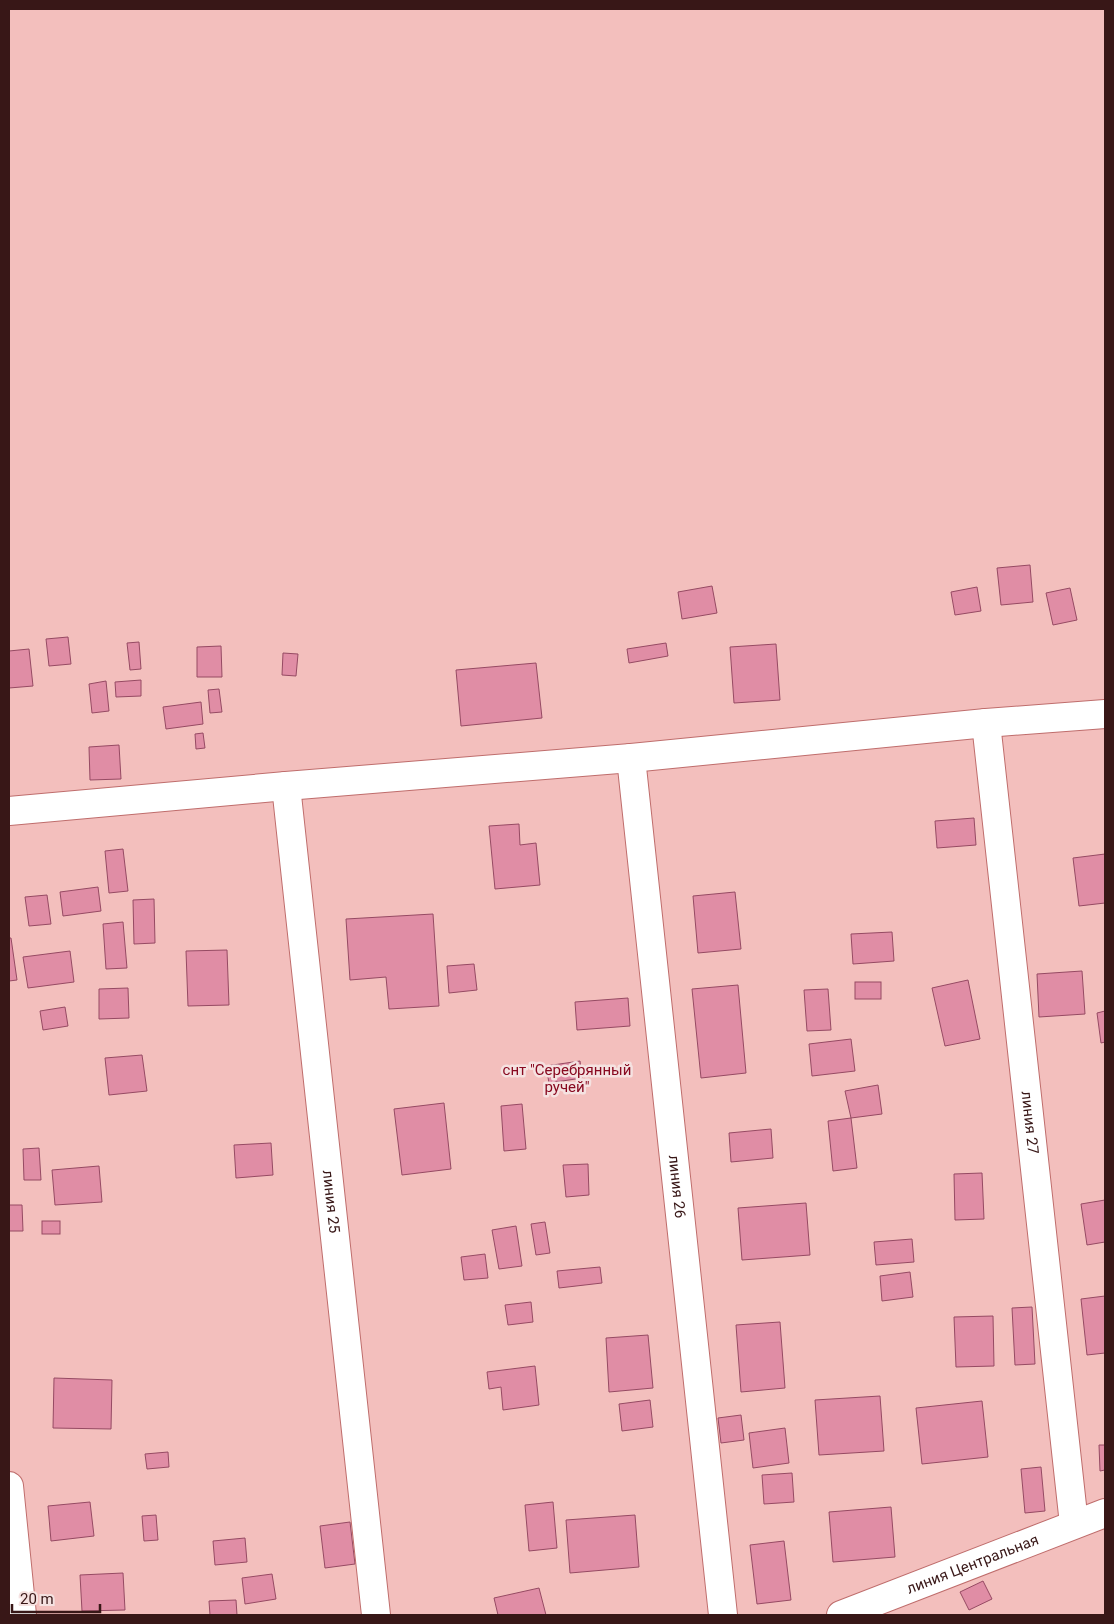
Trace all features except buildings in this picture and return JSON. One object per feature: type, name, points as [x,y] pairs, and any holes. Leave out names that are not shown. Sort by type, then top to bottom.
[{"type":"street","points":[[9,811],[631,758],[986,723],[1105,714]]},
{"type":"street","name":"линия 27","points":[[986,723],[1074,1524]]},
{"type":"street","name":"линия 26","points":[[631,758],[723,1615]]},
{"type":"street","name":"линия 25","points":[[286,786],[376,1615]]},
{"type":"street","points":[[9,1486],[22,1615]]},
{"type":"street","name":"линия Центральная","points":[[841,1615],[1105,1513]]},
{"type":"green space","name":"снт \"Серебрянный ручей\"","points":[[9,9],[1105,9],[1105,1615],[9,1615]]}]
